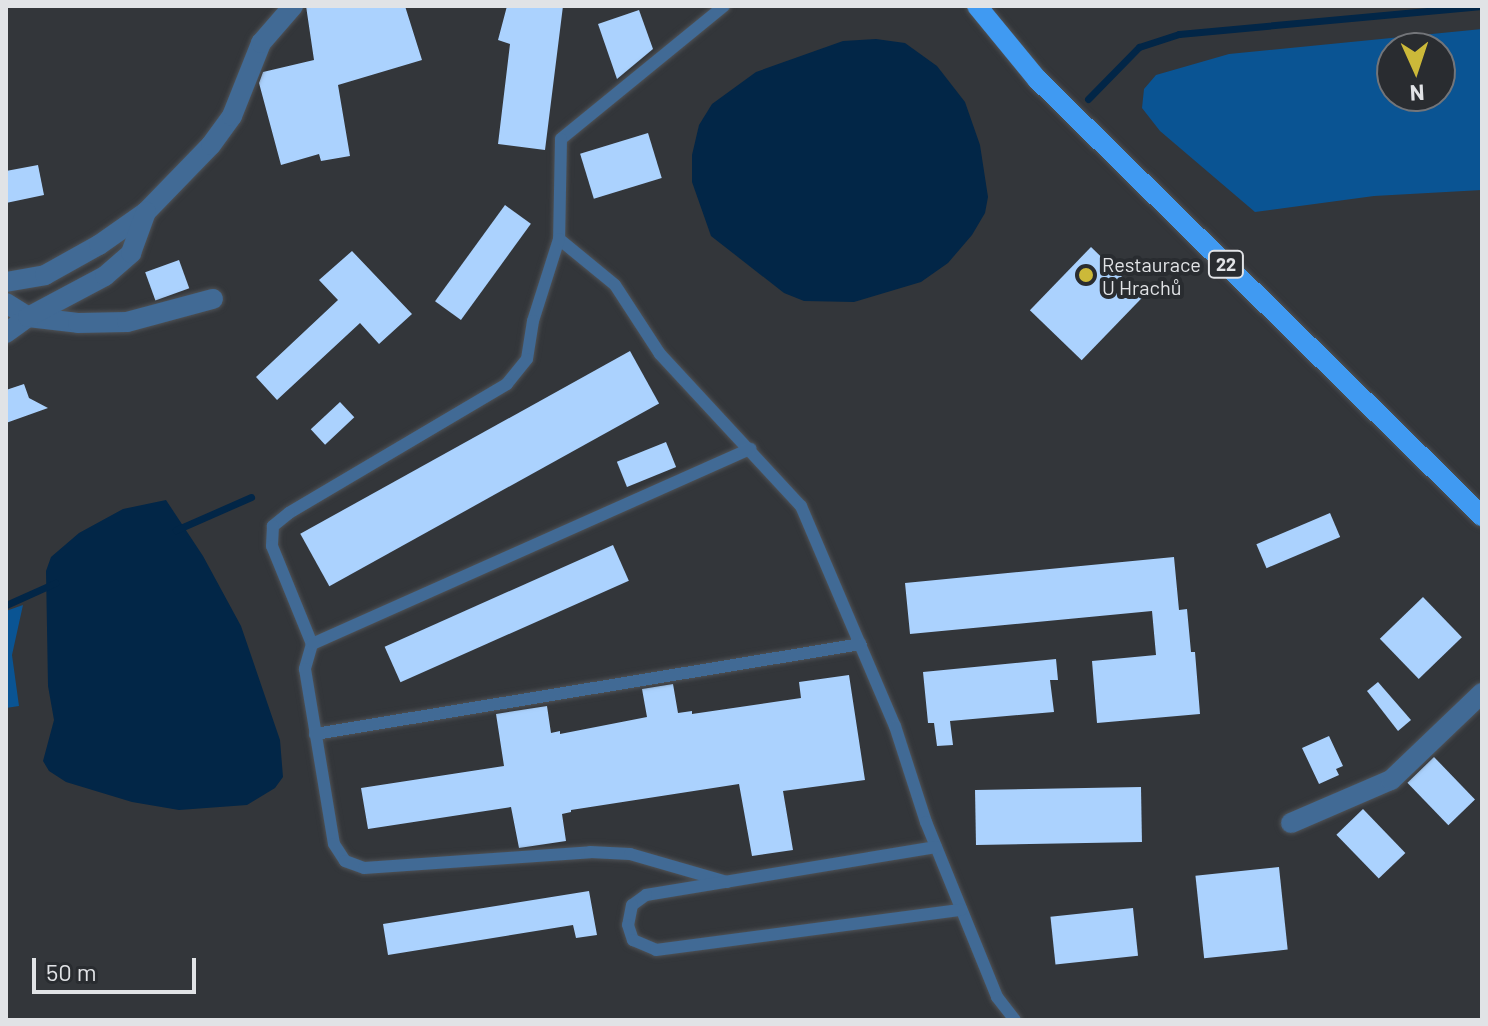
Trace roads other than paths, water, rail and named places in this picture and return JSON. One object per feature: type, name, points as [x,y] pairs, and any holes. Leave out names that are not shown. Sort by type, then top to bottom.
[{"type":"main road","name":"22","points":[[977,6],[1009,47],[1067,108],[1482,516]]},
{"type":"street","points":[[6,282],[45,275],[99,245],[146,212],[211,145],[232,116],[261,43],[293,6]]},
{"type":"street","points":[[6,333],[28,317],[105,276],[131,253],[146,212]]},
{"type":"street","points":[[6,303],[28,317],[78,323],[127,322],[213,299]]},
{"type":"street","points":[[1291,823],[1391,780],[1482,693]]},
{"type":"lane","points":[[724,6],[561,139],[559,239],[533,321],[527,359],[507,384],[273,526],[272,546],[312,644],[305,669],[334,844],[345,861],[364,868],[590,852],[630,854],[727,882]]},
{"type":"lane","points":[[559,239],[615,285],[660,354],[801,506],[895,726],[936,847],[997,997],[1015,1020]]},
{"type":"lane","points":[[312,644],[751,449]]},
{"type":"lane","points":[[315,734],[861,644]]},
{"type":"lane","points":[[936,847],[646,895],[632,905],[628,925],[633,940],[656,950],[961,910]]},
{"type":"waterway","points":[[1088,99],[1139,47],[1179,34],[1482,6]]},
{"type":"waterway","points":[[176,530],[251,497]]},
{"type":"waterway","points":[[6,605],[55,583]]},
{"type":"place","name":"Restaurace U Hrachů","points":[[1086,275]]}]
